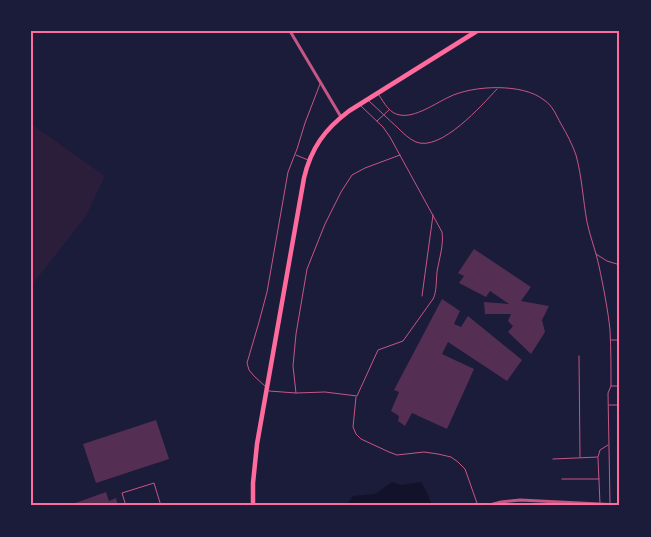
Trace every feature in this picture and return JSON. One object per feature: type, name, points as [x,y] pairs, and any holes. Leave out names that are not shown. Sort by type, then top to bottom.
[{"type":"main road","points":[[253,506],[254,466],[266,389],[309,160],[324,134],[341,117],[377,92],[477,31]]},
{"type":"street","points":[[290,31],[341,117]]},
{"type":"street","points":[[486,506],[520,500],[619,505]]},
{"type":"lane","points":[[320,82],[288,172],[267,292],[247,363],[249,370],[266,389],[281,393],[325,392],[357,396]]},
{"type":"lane","points":[[377,92],[389,110],[400,115],[414,114],[451,96],[475,90],[498,88],[514,89],[536,94],[551,105],[575,153],[610,328],[611,386],[608,393],[610,505]]},
{"type":"lane","points":[[367,99],[408,138],[419,143],[431,142],[460,126],[498,88]]},
{"type":"lane","points":[[359,104],[390,136],[442,232],[443,238],[434,299],[403,341],[378,350],[357,396],[353,427],[361,439],[396,455],[424,452],[451,457],[465,469],[478,506]]},
{"type":"lane","points":[[376,121],[389,110]]},
{"type":"lane","points":[[295,155],[309,160]]},
{"type":"lane","points":[[296,393],[293,366],[296,334],[307,269],[325,224],[352,175],[365,168],[401,155]]},
{"type":"lane","points":[[422,296],[432,215]]},
{"type":"lane","points":[[596,254],[607,261],[620,265]]},
{"type":"lane","points":[[610,340],[620,340]]},
{"type":"lane","points":[[579,356],[580,457]]},
{"type":"lane","points":[[611,386],[620,386],[620,393]]},
{"type":"lane","points":[[608,405],[620,404]]},
{"type":"lane","points":[[600,504],[598,457],[600,450],[609,445]]},
{"type":"lane","points":[[553,459],[598,457]]},
{"type":"lane","points":[[562,479],[599,479]]},
{"type":"lane","points":[[126,506],[122,494],[154,483],[161,506]]},
{"type":"shaded area","points":[[31,124],[105,176],[86,216],[31,286]]},
{"type":"shaded area","points":[[392,482],[401,485],[421,482],[432,506],[346,506],[353,496],[375,494]]},
{"type":"building","points":[[474,249],[531,287],[521,301],[549,306],[542,320],[545,332],[531,354],[508,332],[513,326],[508,321],[511,314],[485,314],[484,302],[509,304],[490,291],[486,297],[459,283],[464,276],[458,273]]},
{"type":"building","points":[[442,299],[460,311],[454,324],[461,327],[468,316],[522,360],[507,381],[448,342],[442,354],[474,369],[447,429],[412,413],[405,426],[398,421],[399,416],[391,411],[399,392],[394,390]]},
{"type":"building","points":[[156,420],[169,459],[96,483],[83,444]]},
{"type":"building","points":[[106,492],[109,501],[116,498],[118,506],[67,506]]}]
